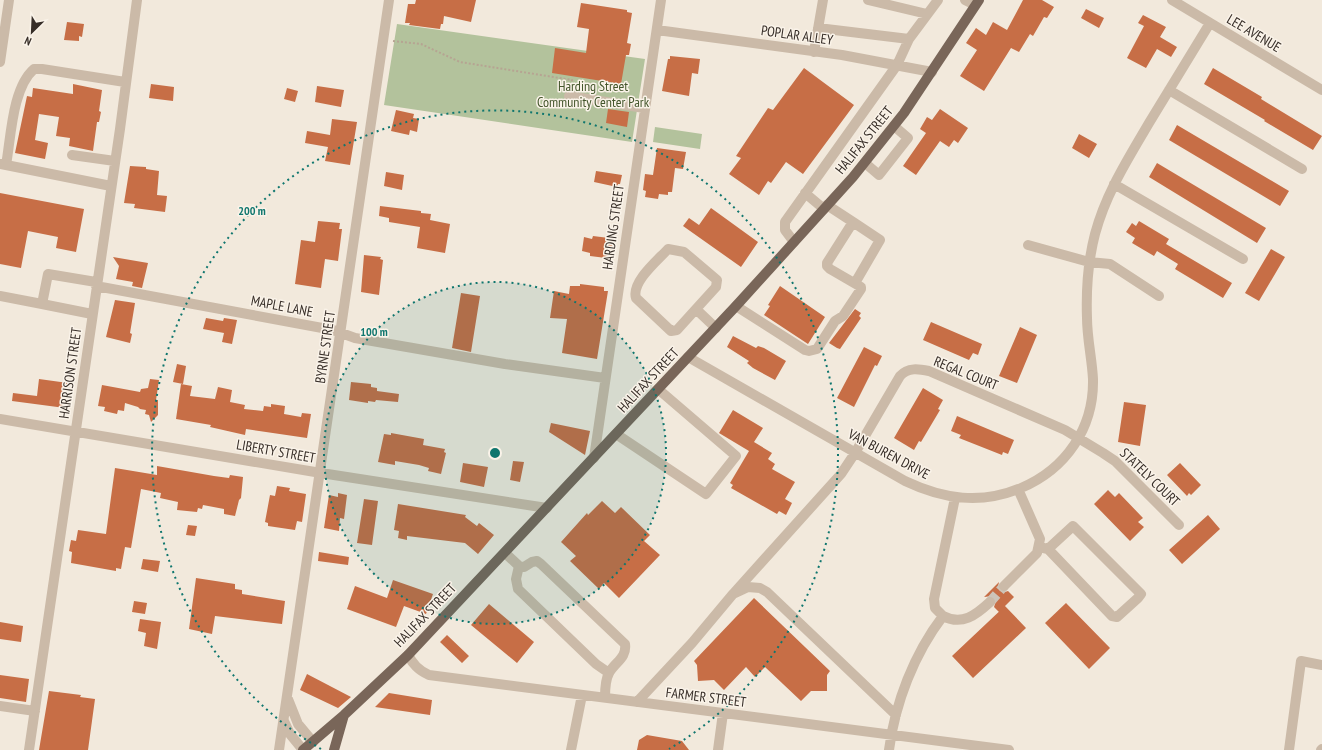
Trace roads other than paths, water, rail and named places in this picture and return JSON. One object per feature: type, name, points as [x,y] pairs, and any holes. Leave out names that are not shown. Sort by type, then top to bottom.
[{"type":"main road","name":"HALIFAX STREET","points":[[303,750],[344,715],[408,655],[716,328],[826,207],[894,126],[932,72],[977,3]]},
{"type":"main road","points":[[334,750],[344,715]]},
{"type":"main road","points":[[313,742],[320,750]]},
{"type":"street","points":[[0,62],[9,0]]},
{"type":"street","name":"HARRISON STREET","points":[[30,750],[111,186],[136,0]]},
{"type":"street","name":"BYRNE STREET","points":[[279,750],[321,473],[389,0]]},
{"type":"street","name":"HARDING STREET","points":[[594,458],[617,290],[661,0]]},
{"type":"street","points":[[814,52],[823,0]]},
{"type":"street","points":[[868,0],[927,14]]},
{"type":"street","points":[[794,242],[784,226],[805,193],[897,65],[909,39],[938,0]]},
{"type":"street","points":[[965,0],[977,3]]},
{"type":"street","name":"LEE AVENUE","points":[[1172,0],[1322,90]]},
{"type":"street","name":"VAN BUREN DRIVE","points":[[688,357],[917,487],[955,498],[976,499],[997,496],[1018,489],[1047,474],[1056,468],[1079,439],[1087,420],[1093,391],[1087,318],[1089,262],[1103,208],[1114,184],[1210,23]]},
{"type":"street","points":[[818,28],[909,39]]},
{"type":"street","name":"POPLAR ALLEY","points":[[657,30],[814,52],[932,72]]},
{"type":"street","points":[[111,186],[3,164],[20,90],[27,76],[34,69],[125,82]]},
{"type":"street","points":[[1169,90],[1302,169]]},
{"type":"street","points":[[569,96],[644,108]]},
{"type":"street","points":[[865,162],[879,175],[894,157],[908,138],[894,126]]},
{"type":"street","points":[[72,155],[114,161]]},
{"type":"street","points":[[1114,184],[1243,259]]},
{"type":"street","points":[[805,193],[880,240],[855,283]]},
{"type":"street","points":[[736,306],[809,351],[817,348],[836,321],[843,316],[861,289],[861,287],[855,283],[830,269],[827,264],[853,222]]},
{"type":"street","points":[[1028,245],[1089,262],[1110,264],[1159,296]]},
{"type":"street","points":[[668,249],[681,250],[718,282],[716,287],[696,309],[677,330],[671,331],[636,298],[635,293],[638,282],[668,249]]},
{"type":"street","name":"MAPLE LANE","points":[[42,304],[48,274],[326,329],[355,338],[504,364],[605,378]]},
{"type":"street","points":[[617,290],[635,293]]},
{"type":"street","points":[[0,296],[92,314]]},
{"type":"street","points":[[696,309],[716,328]]},
{"type":"street","name":"REGAL COURT","points":[[637,702],[692,643],[733,594],[824,494],[855,453],[900,376],[908,370],[919,369],[929,371],[1039,418],[1079,439]]},
{"type":"street","points":[[616,434],[706,494],[736,456],[658,390]]},
{"type":"street","name":"LIBERTY STREET","points":[[0,419],[76,430],[321,473],[547,508]]},
{"type":"street","name":"STATELY COURT","points":[[1079,439],[1115,461],[1179,525]]},
{"type":"street","points":[[1004,586],[1037,553],[1044,548],[1072,526],[1141,594],[1121,614],[1117,617],[1112,616],[1044,548],[1018,489]]},
{"type":"street","points":[[955,498],[934,599],[936,608],[943,616],[949,619],[962,620],[978,612],[990,602]]},
{"type":"street","points":[[505,553],[519,566],[524,567],[537,561],[625,644],[626,650],[624,656],[609,673],[606,683],[605,698]]},
{"type":"street","points":[[519,566],[516,579],[518,589],[596,664],[609,673]]},
{"type":"street","points":[[733,594],[748,587],[760,588],[768,592],[896,715]]},
{"type":"street","points":[[889,750],[891,734],[906,683],[920,654],[943,616]]},
{"type":"street","name":"FARMER STREET","points":[[408,655],[420,671],[428,674],[1009,750]]},
{"type":"street","points":[[1289,750],[1301,661],[1322,665]]},
{"type":"street","points":[[571,750],[582,695]]},
{"type":"street","name":"BYRNE STREET","points":[[287,698],[294,717],[313,742]]},
{"type":"street","points":[[0,706],[35,711]]},
{"type":"street","points":[[718,750],[723,713]]},
{"type":"street","points":[[284,721],[290,734],[303,750]]},
{"type":"tunnel","points":[[990,602],[1004,586]]},
{"type":"park label","name":"Harding Street Community Center Park","points":[[593,94]]}]
